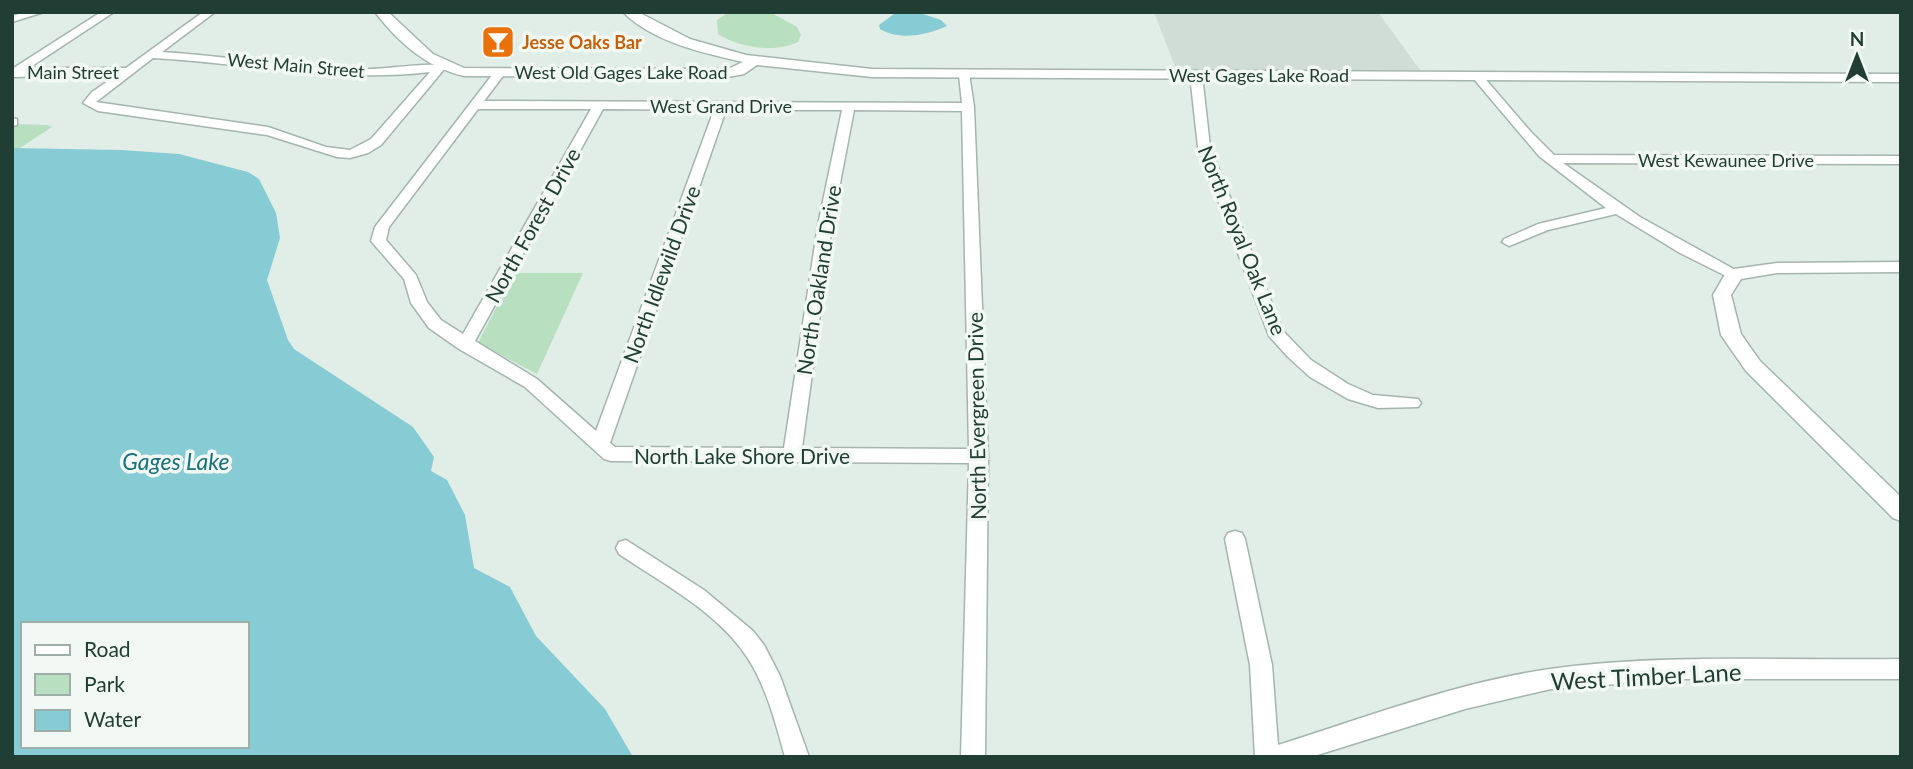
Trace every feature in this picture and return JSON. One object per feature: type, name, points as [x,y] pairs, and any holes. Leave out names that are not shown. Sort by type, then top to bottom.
[{"type":"street","points":[[12,19],[38,12]]},
{"type":"street","points":[[14,73],[109,12]]},
{"type":"street","points":[[210,12],[96,95],[89,103],[98,107],[219,122],[290,136],[335,155],[356,153],[376,142],[440,67],[381,12]]},
{"type":"street","name":"West Gages Lake Road","points":[[629,12],[675,38],[754,61],[872,73],[1901,78]]},
{"type":"street","name":"West Main Street","points":[[152,55],[233,59],[331,71],[403,72],[440,67]]},
{"type":"street","name":"West Old Gages Lake Road","points":[[440,67],[464,72],[728,72],[739,71],[754,61]]},
{"type":"street","name":"Main Street","points":[[14,73],[131,71]]},
{"type":"street","points":[[474,105],[500,72]]},
{"type":"street","name":"North Evergreen Drive","points":[[965,75],[979,456],[973,757]]},
{"type":"street","name":"North Royal Oak Lane","points":[[1196,75],[1201,96],[1200,129],[1204,146],[1275,332],[1288,350],[1307,366],[1338,385],[1369,400],[1412,404]]},
{"type":"street","points":[[1477,76],[1551,159],[1570,176],[1698,258],[1734,275],[1776,268],[1901,267]]},
{"type":"street","name":"West Grand Drive","points":[[474,105],[968,107]]},
{"type":"street","name":"North Lake Shore Drive","points":[[474,105],[382,227],[378,241],[411,278],[419,303],[435,324],[465,345],[531,383],[611,454],[979,456]]},
{"type":"street","name":"North Forest Drive","points":[[465,345],[599,106]]},
{"type":"street","name":"North Idlewild Drive","points":[[601,443],[721,106]]},
{"type":"street","name":"North Oakland Drive","points":[[792,456],[825,225],[849,106]]},
{"type":"street","name":"West Kewaunee Drive","points":[[1551,159],[1901,160]]},
{"type":"street","points":[[1509,243],[1543,227],[1620,209]]},
{"type":"street","points":[[1734,275],[1722,295],[1731,335],[1741,352],[1771,386],[1901,512]]},
{"type":"street","points":[[1235,538],[1261,665],[1268,757]]},
{"type":"street","points":[[626,548],[714,611],[738,631],[756,652],[797,757]]},
{"type":"street","name":"West Timber Lane","points":[[1276,757],[1400,717],[1548,679],[1597,674],[1686,671],[1901,669]]},
{"type":"shaded area","points":[[1154,12],[1378,12],[1420,70],[1176,69]]},
{"type":"green space","points":[[729,12],[770,12],[797,27],[801,35],[798,42],[778,47],[736,43],[718,34],[717,20]]},
{"type":"green space","points":[[12,124],[52,127],[20,148],[12,148]]},
{"type":"green space","points":[[514,273],[583,273],[537,374],[478,343]]},
{"type":"water","points":[[917,12],[941,20],[947,26],[931,32],[905,36],[880,29],[879,25],[894,14]]},
{"type":"water","name":"Gages Lake","points":[[12,148],[179,154],[248,172],[259,179],[276,213],[280,238],[267,280],[288,340],[294,349],[413,427],[434,457],[431,471],[447,480],[465,515],[474,568],[510,587],[536,636],[605,709],[633,757],[12,757]]},
{"type":"place","name":"Jesse Oaks Bar","points":[[498,42]]}]
